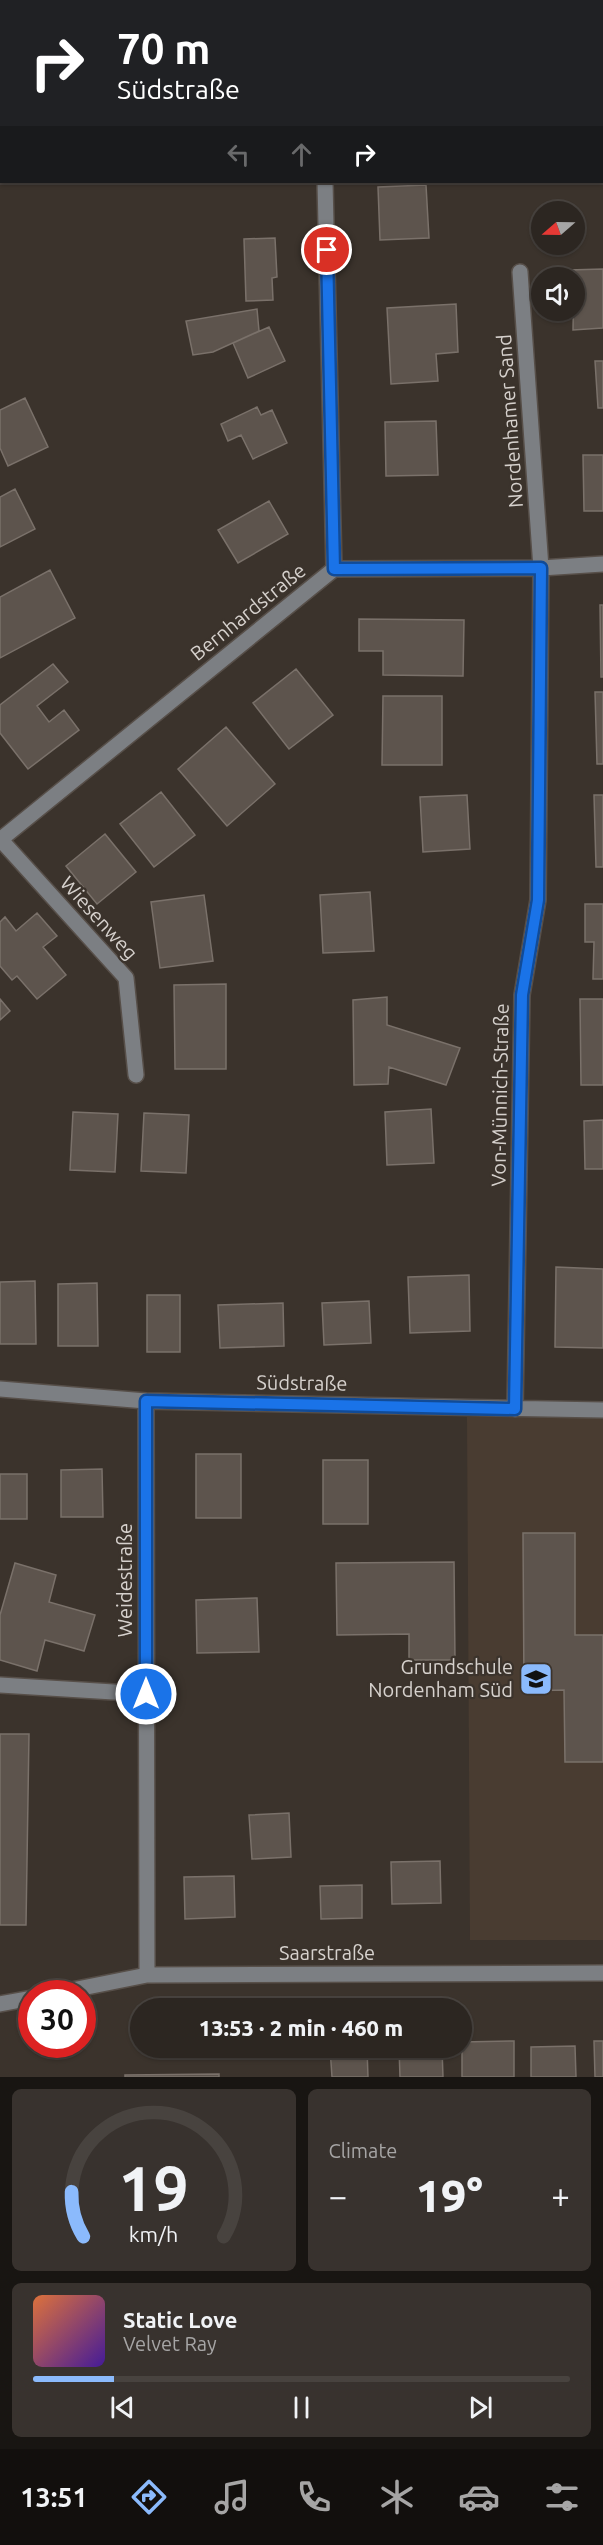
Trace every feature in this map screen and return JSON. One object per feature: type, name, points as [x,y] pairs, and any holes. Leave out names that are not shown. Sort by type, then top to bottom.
[{"type":"street","name":"Bernhardstraße","points":[[0,840],[334,569],[326,183]]},
{"type":"street","name":"Nordenhamer Sand","points":[[520,272],[541,568]]},
{"type":"street","points":[[334,569],[541,568],[603,564]]},
{"type":"street","name":"Von-Münnich-Straße","points":[[515,1409],[522,995],[538,900],[541,568]]},
{"type":"street","name":"Wiesenweg","points":[[0,840],[126,978],[136,1075]]},
{"type":"street","name":"Südstraße","points":[[0,1389],[146,1401],[603,1410]]},
{"type":"street","name":"Weidestraße","points":[[146,1401],[147,1975]]},
{"type":"street","points":[[0,1685],[146,1694]]},
{"type":"street","name":"Saarstraße","points":[[96,1985],[147,1975],[603,1973]]},
{"type":"street","points":[[0,2004],[18,2001]]},
{"type":"shaded area","name":"Grundschule Nordenham Süd","points":[[467,1417],[603,1417],[603,1940],[470,1940]]},
{"type":"building","points":[[426,185],[429,238],[380,240],[378,187]]},
{"type":"building","points":[[275,238],[277,277],[272,278],[273,300],[246,301],[244,239]]},
{"type":"building","points":[[603,269],[603,328],[573,330],[573,321],[585,321],[585,270]]},
{"type":"building","points":[[456,304],[458,352],[436,354],[438,381],[391,384],[387,308]]},
{"type":"building","points":[[257,309],[259,331],[213,352],[193,355],[186,321]]},
{"type":"building","points":[[269,327],[285,361],[248,378],[233,343]]},
{"type":"building","points":[[595,361],[603,361],[603,408],[598,408]]},
{"type":"building","points":[[25,398],[48,447],[8,466],[0,448],[0,410]]},
{"type":"building","points":[[257,407],[261,415],[272,410],[287,443],[253,459],[241,435],[228,441],[221,424]]},
{"type":"building","points":[[436,421],[438,475],[386,476],[385,422]]},
{"type":"building","points":[[583,455],[603,455],[603,511],[584,511]]},
{"type":"building","points":[[15,489],[35,529],[0,547],[0,497]]},
{"type":"building","points":[[269,501],[288,534],[238,563],[218,530]]},
{"type":"building","points":[[50,570],[75,618],[0,658],[0,597]]},
{"type":"building","points":[[600,605],[603,605],[603,677],[601,677]]},
{"type":"building","points":[[359,619],[464,620],[463,676],[383,675],[383,651],[359,651]]},
{"type":"building","points":[[53,664],[68,682],[37,706],[49,722],[64,710],[79,730],[28,769],[0,733],[0,705]]},
{"type":"building","points":[[296,669],[333,715],[289,749],[253,703]]},
{"type":"building","points":[[595,692],[603,692],[603,764],[597,764]]},
{"type":"building","points":[[383,696],[442,696],[442,765],[382,765]]},
{"type":"building","points":[[226,727],[275,784],[227,826],[178,769]]},
{"type":"building","points":[[161,792],[195,835],[154,867],[120,824]]},
{"type":"building","points":[[467,795],[470,849],[423,852],[420,797]]},
{"type":"building","points":[[594,795],[603,795],[603,867],[596,867]]},
{"type":"building","points":[[105,834],[136,872],[97,904],[66,866]]},
{"type":"building","points":[[370,892],[374,951],[323,953],[320,895]]},
{"type":"building","points":[[204,895],[213,961],[160,968],[151,902]]},
{"type":"building","points":[[585,904],[603,904],[603,979],[593,979],[594,942],[585,942]]},
{"type":"building","points":[[37,913],[57,936],[43,947],[66,975],[37,999],[17,976],[12,980],[0,966],[0,922],[5,917],[16,931]]},
{"type":"building","points":[[226,984],[226,1069],[175,1069],[174,985]]},
{"type":"building","points":[[387,997],[387,1025],[460,1048],[446,1085],[389,1067],[388,1084],[354,1085],[353,1000]]},
{"type":"building","points":[[0,999],[10,1011],[0,1020]]},
{"type":"building","points":[[580,999],[603,999],[603,1085],[581,1085]]},
{"type":"building","points":[[431,1109],[434,1163],[387,1165],[385,1112]]},
{"type":"building","points":[[73,1112],[118,1114],[115,1172],[70,1170]]},
{"type":"building","points":[[144,1113],[189,1115],[186,1173],[141,1171]]},
{"type":"building","points":[[603,1120],[603,1169],[585,1169],[584,1121]]},
{"type":"building","points":[[556,1267],[603,1269],[603,1348],[555,1347]]},
{"type":"building","points":[[469,1275],[470,1331],[410,1333],[408,1277]]},
{"type":"building","points":[[35,1281],[36,1344],[0,1344],[0,1282]]},
{"type":"building","points":[[97,1283],[98,1346],[58,1346],[58,1284]]},
{"type":"building","points":[[147,1295],[180,1295],[180,1352],[147,1352]]},
{"type":"building","points":[[369,1301],[371,1343],[324,1345],[322,1303]]},
{"type":"building","points":[[283,1303],[284,1346],[220,1348],[218,1305]]},
{"type":"building","points":[[196,1454],[241,1454],[241,1518],[196,1518]]},
{"type":"building","points":[[323,1460],[368,1460],[368,1524],[323,1524]]},
{"type":"building","points":[[102,1469],[103,1517],[61,1517],[61,1470]]},
{"type":"building","points":[[0,1474],[27,1474],[27,1519],[0,1519]]},
{"type":"building","name":"Grundschule Nordenham Süd","points":[[523,1533],[575,1533],[575,1635],[603,1635],[603,1762],[565,1762],[564,1690],[524,1691]]},
{"type":"building","points":[[454,1562],[455,1660],[409,1660],[409,1634],[337,1635],[336,1563]]},
{"type":"building","points":[[15,1563],[56,1575],[49,1602],[95,1615],[84,1651],[45,1640],[37,1671],[0,1660],[0,1615]]},
{"type":"building","points":[[257,1598],[259,1652],[197,1653],[196,1600]]},
{"type":"building","points":[[0,1734],[29,1734],[26,1925],[0,1925]]},
{"type":"building","points":[[289,1813],[291,1857],[252,1859],[249,1815]]},
{"type":"building","points":[[440,1861],[441,1903],[392,1904],[391,1862]]},
{"type":"building","points":[[234,1876],[235,1917],[185,1919],[184,1877]]},
{"type":"building","points":[[362,1885],[362,1918],[321,1919],[320,1886]]},
{"type":"building","points":[[514,2041],[514,2077],[462,2077],[462,2058],[472,2058],[472,2042]]},
{"type":"building","points":[[594,2041],[603,2041],[603,2077],[595,2077]]},
{"type":"building","points":[[575,2046],[576,2077],[531,2077],[531,2047]]},
{"type":"building","points":[[331,2058],[367,2058],[368,2077],[332,2077]]},
{"type":"building","points":[[399,2058],[442,2058],[443,2077],[400,2077]]},
{"type":"building","points":[[219,2074],[219,2077],[125,2077],[125,2075]]},
{"type":"place","name":"Grundschule Nordenham Süd","points":[[536,1679]]},
{"type":"route","points":[[146,1694],[146,1401],[515,1409],[522,995],[538,900],[541,568],[334,569],[327,250]]}]
